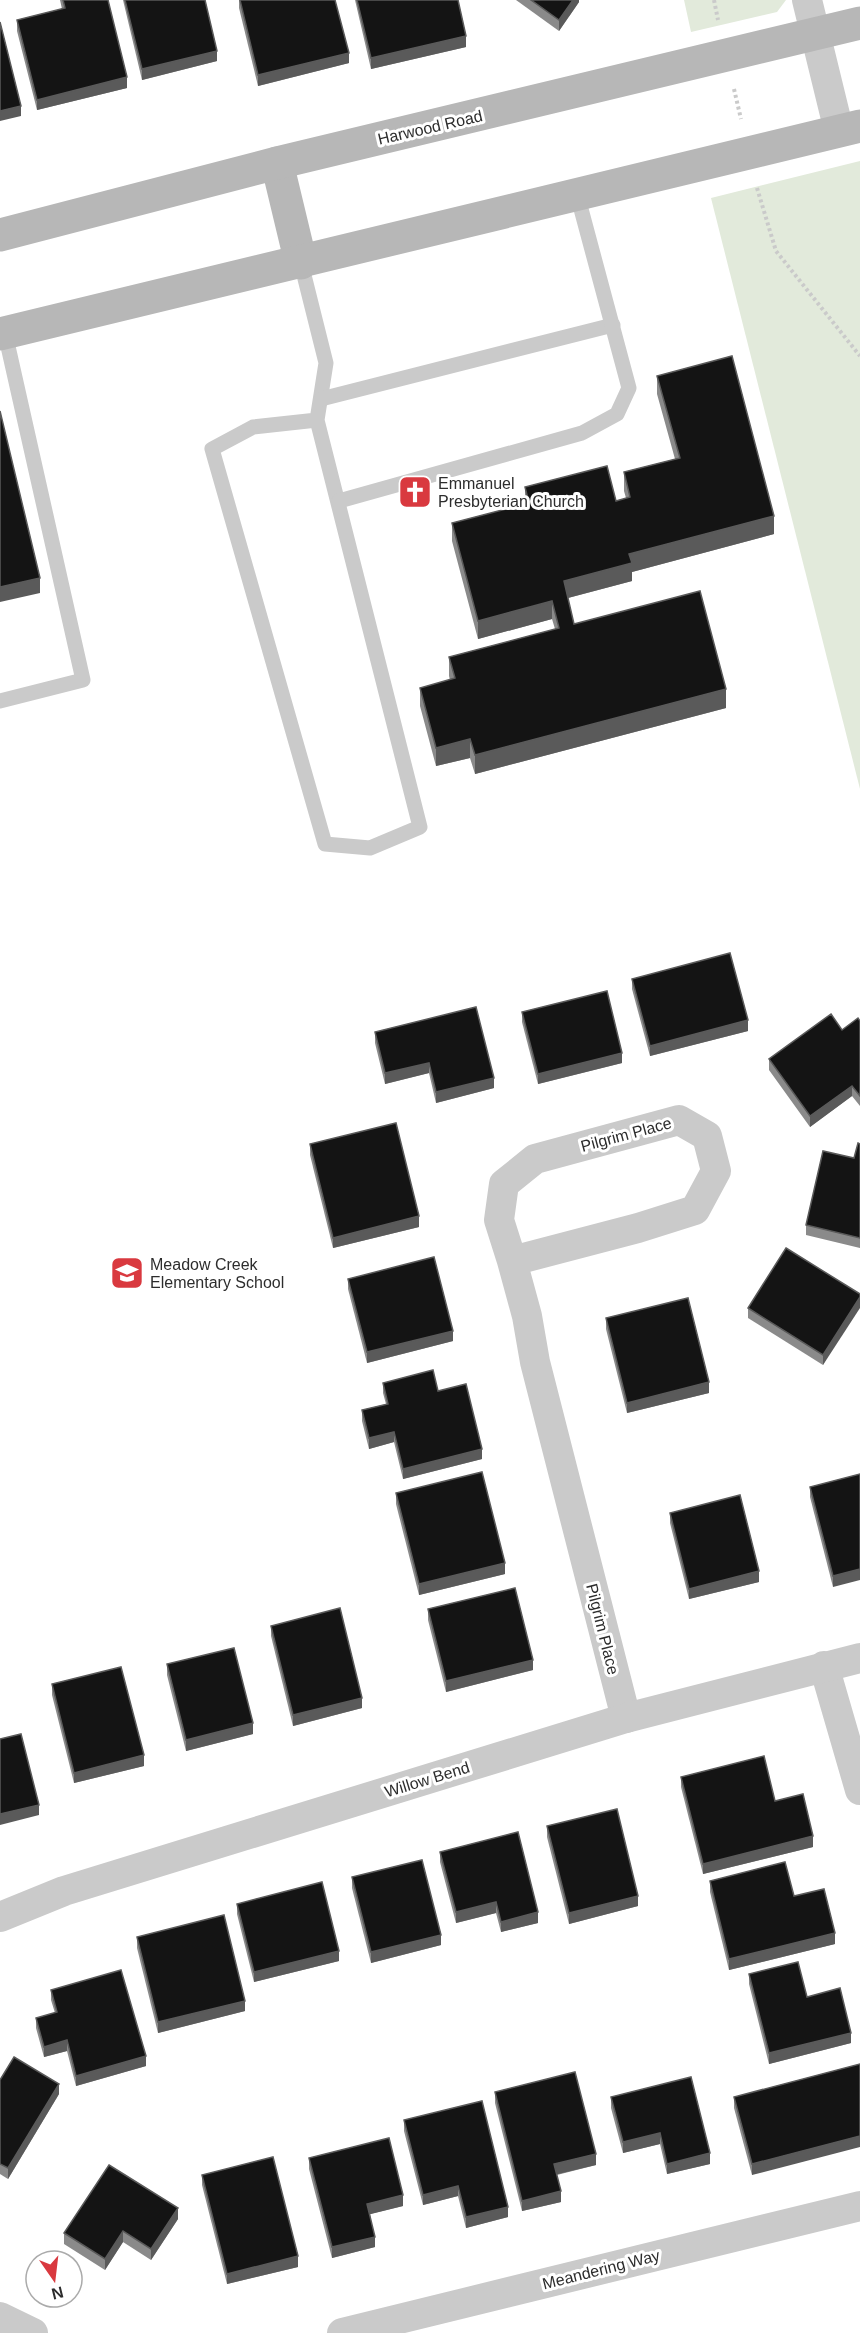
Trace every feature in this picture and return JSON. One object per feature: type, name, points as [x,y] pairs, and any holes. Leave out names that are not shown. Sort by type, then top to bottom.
[{"type":"main road","name":"Harwood Road","points":[[0,234],[277,163],[860,23]]},
{"type":"main road","points":[[3,334],[850,129]]},
{"type":"main road","points":[[277,163],[301,263]]},
{"type":"street","points":[[807,0],[816,34],[850,129]]},
{"type":"street","name":"Pilgrim Place","points":[[512,1261],[638,1228],[695,1210],[716,1171],[707,1136],[680,1120],[535,1159],[504,1184],[499,1220],[527,1316],[535,1362],[626,1718]]},
{"type":"street","name":"Willow Bend","points":[[0,1917],[64,1891],[626,1718],[860,1658]]},
{"type":"street","points":[[824,1666],[860,1790]]},
{"type":"street","name":"Meandering Way","points":[[342,2333],[860,2206]]},
{"type":"street","points":[[0,2317],[33,2333]]},
{"type":"lane","points":[[339,501],[582,433],[617,414],[629,388],[577,194]]},
{"type":"lane","points":[[301,263],[326,363],[317,420],[420,827],[370,848],[325,844],[212,449],[253,427],[317,420]]},
{"type":"lane","points":[[321,399],[613,325]]},
{"type":"lane","points":[[0,701],[83,680],[3,334]]},
{"type":"green space","points":[[684,0],[786,0],[777,12],[691,32]]},
{"type":"green space","points":[[860,161],[860,789],[711,198]]},
{"type":"building","points":[[63,0],[108,0],[127,77],[37,100],[17,20],[65,8]]},
{"type":"building","points":[[125,0],[205,0],[217,51],[142,69]]},
{"type":"building","points":[[240,0],[335,0],[349,53],[258,75]]},
{"type":"building","points":[[357,0],[458,0],[466,36],[371,58]]},
{"type":"building","points":[[531,0],[573,0],[559,20]]},
{"type":"building","points":[[0,22],[21,106],[0,111]]},
{"type":"building","name":"Emmanuel Presbyterian Church","points":[[732,356],[774,516],[629,554],[632,563],[564,581],[574,624],[700,591],[726,689],[475,755],[470,739],[436,748],[420,688],[455,678],[449,657],[559,628],[552,601],[478,621],[452,523],[529,503],[525,487],[607,466],[616,501],[630,497],[624,472],[680,458],[657,376]]},
{"type":"building","points":[[0,411],[40,578],[0,587]]},
{"type":"building","points":[[730,953],[748,1020],[650,1046],[632,979]]},
{"type":"building","points":[[607,991],[622,1053],[538,1074],[522,1012]]},
{"type":"building","points":[[476,1007],[494,1078],[436,1092],[429,1063],[385,1073],[375,1032]]},
{"type":"building","points":[[831,1014],[842,1030],[858,1018],[860,1021],[860,1096],[852,1086],[810,1116],[769,1059]]},
{"type":"building","points":[[396,1123],[419,1216],[333,1238],[310,1144]]},
{"type":"building","points":[[858,1143],[860,1144],[860,1238],[806,1225],[823,1151],[854,1158]]},
{"type":"building","points":[[786,1248],[860,1294],[823,1355],[748,1308]]},
{"type":"building","points":[[434,1257],[453,1331],[367,1352],[348,1279]]},
{"type":"building","points":[[688,1298],[709,1382],[627,1403],[606,1318]]},
{"type":"building","points":[[433,1370],[438,1391],[466,1384],[482,1449],[403,1469],[394,1432],[369,1438],[362,1410],[388,1404],[383,1383]]},
{"type":"building","points":[[482,1472],[505,1563],[419,1584],[396,1493]]},
{"type":"building","points":[[860,1474],[860,1569],[833,1576],[810,1487]]},
{"type":"building","points":[[740,1495],[759,1571],[689,1589],[670,1513]]},
{"type":"building","points":[[515,1588],[533,1660],[446,1681],[428,1609]]},
{"type":"building","points":[[340,1608],[362,1698],[293,1715],[271,1626]]},
{"type":"building","points":[[234,1648],[253,1723],[186,1740],[167,1664]]},
{"type":"building","points":[[121,1667],[144,1755],[74,1773],[52,1684]]},
{"type":"building","points":[[21,1734],[39,1805],[0,1814],[0,1739]]},
{"type":"building","points":[[764,1756],[775,1801],[803,1794],[813,1836],[703,1864],[681,1777]]},
{"type":"building","points":[[617,1809],[638,1896],[569,1913],[547,1826]]},
{"type":"building","points":[[518,1832],[538,1912],[501,1922],[496,1902],[456,1912],[440,1852]]},
{"type":"building","points":[[422,1860],[441,1935],[371,1952],[352,1877]]},
{"type":"building","points":[[785,1862],[794,1896],[824,1889],[835,1933],[729,1959],[710,1881]]},
{"type":"building","points":[[322,1882],[339,1951],[254,1972],[237,1904]]},
{"type":"building","points":[[224,1915],[245,2001],[158,2022],[137,1937]]},
{"type":"building","points":[[798,1962],[807,1997],[840,1988],[851,2033],[769,2053],[749,1974]]},
{"type":"building","points":[[121,1970],[146,2056],[76,2076],[67,2040],[44,2047],[36,2018],[57,2012],[51,1990]]},
{"type":"building","points":[[14,2057],[59,2084],[8,2168],[0,2164],[0,2080]]},
{"type":"building","points":[[860,2064],[860,2136],[752,2164],[734,2097]]},
{"type":"building","points":[[575,2072],[596,2154],[554,2164],[561,2191],[522,2201],[495,2092]]},
{"type":"building","points":[[691,2077],[710,2153],[667,2164],[660,2133],[623,2142],[611,2097]]},
{"type":"building","points":[[482,2101],[508,2207],[466,2217],[458,2186],[423,2195],[404,2120]]},
{"type":"building","points":[[389,2138],[403,2195],[367,2204],[375,2237],[332,2247],[309,2158]]},
{"type":"building","points":[[273,2157],[298,2256],[227,2274],[202,2175]]},
{"type":"building","points":[[109,2165],[178,2208],[151,2249],[123,2231],[105,2259],[64,2233]]},
{"type":"place","name":"Emmanuel Presbyterian Church","points":[[415,492]]},
{"type":"place","name":"Meadow Creek Elementary School","points":[[127,1273]]}]
